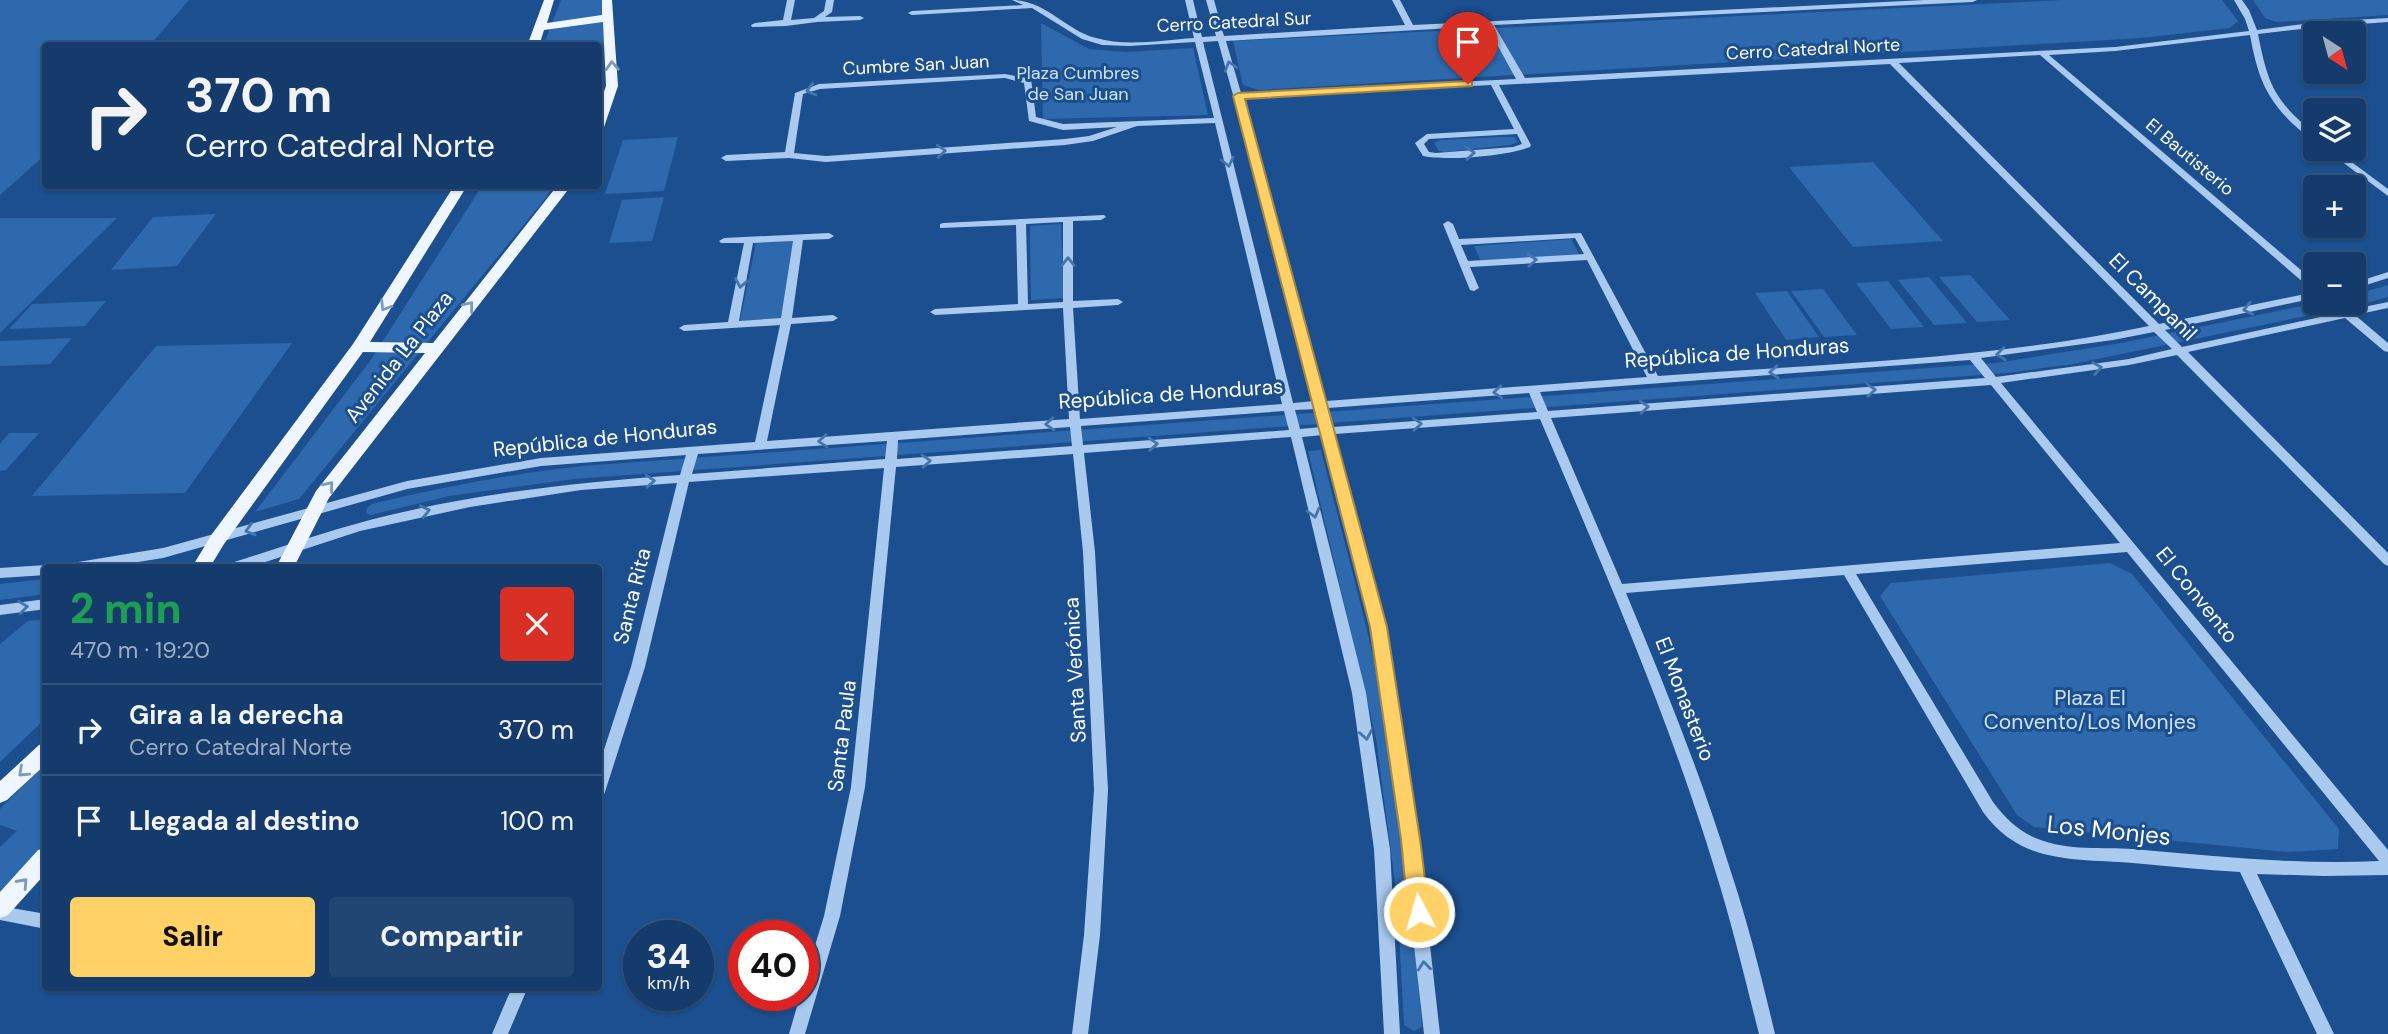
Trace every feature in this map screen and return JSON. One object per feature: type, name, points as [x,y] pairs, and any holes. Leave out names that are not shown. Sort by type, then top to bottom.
[{"type":"main road","points":[[534,42],[549,0]]},
{"type":"main road","points":[[602,117],[612,86],[607,0]]},
{"type":"main road","points":[[540,27],[608,18]]},
{"type":"main road","name":"Avenida La Plaza","points":[[203,564],[218,539],[359,347],[458,189]]},
{"type":"main road","name":"Avenida La Plaza","points":[[287,564],[311,513],[435,348],[562,189]]},
{"type":"main road","points":[[359,347],[435,348]]},
{"type":"main road","points":[[0,794],[42,755]]},
{"type":"main road","points":[[0,911],[42,862]]},
{"type":"street","points":[[786,23],[791,0]]},
{"type":"street","points":[[816,20],[828,12],[830,0]]},
{"type":"street","points":[[954,0],[955,11]]},
{"type":"street","name":"Cerro Catedral Sur","points":[[1016,0],[1047,12],[1074,33],[1092,41],[1129,44],[1410,27],[1973,0]]},
{"type":"street","points":[[1189,0],[1343,626],[1371,767],[1384,875],[1392,1034]]},
{"type":"street","points":[[1210,0],[1379,627],[1410,839],[1432,1034]]},
{"type":"street","points":[[1396,0],[1410,27]]},
{"type":"street","points":[[1770,0],[1778,9]]},
{"type":"street","points":[[2238,0],[2255,30],[2261,67],[2268,87],[2284,109],[2303,127]]},
{"type":"street","points":[[912,13],[1033,7]]},
{"type":"street","points":[[755,25],[860,18]]},
{"type":"street","name":"Cerro Catedral Norte","points":[[1238,96],[2151,46],[2255,30],[2388,20]]},
{"type":"street","points":[[1489,23],[1522,81]]},
{"type":"street","name":"El Bautisterio","points":[[2042,53],[2303,277]]},
{"type":"street","name":"El Campanil","points":[[1891,60],[2388,561]]},
{"type":"street","name":"Cumbre San Juan","points":[[789,155],[799,93],[819,87],[1005,76],[1028,80],[1032,119],[1063,127],[1218,120]]},
{"type":"street","points":[[1494,83],[1527,145],[1515,150],[1436,156],[1426,154],[1419,143],[1427,137],[1518,131]]},
{"type":"street","name":"Cumbre San Juan","points":[[726,158],[789,155],[826,159],[1065,142],[1090,139],[1141,122]]},
{"type":"street","points":[[1063,127],[1065,142]]},
{"type":"street","points":[[2345,161],[2388,192]]},
{"type":"street","points":[[943,226],[1101,217]]},
{"type":"street","name":"Santa Verónica","points":[[1068,219],[1068,305],[1075,422],[1092,591],[1101,790],[1092,935],[1080,1034]]},
{"type":"street","points":[[1021,222],[1023,307]]},
{"type":"street","points":[[1448,224],[1474,288]]},
{"type":"street","points":[[1455,242],[1578,235],[1655,381]]},
{"type":"street","points":[[724,241],[829,236]]},
{"type":"street","points":[[760,445],[786,322],[798,238]]},
{"type":"street","points":[[733,325],[749,240]]},
{"type":"street","points":[[1464,264],[1590,257]]},
{"type":"street","points":[[2366,282],[2388,275]]},
{"type":"street","name":"República de Honduras","points":[[96,564],[163,553],[407,485],[541,463],[1974,357],[2068,345],[2303,298]]},
{"type":"street","points":[[935,312],[1118,302]]},
{"type":"street","points":[[2366,310],[2388,305]]},
{"type":"street","points":[[242,564],[359,527],[497,497],[582,486],[1994,380],[2076,371],[2181,353],[2348,315],[2388,349]]},
{"type":"street","points":[[684,328],[833,318]]},
{"type":"street","name":"El Convento","points":[[1974,357],[2388,861]]},
{"type":"street","name":"El Monasterio","points":[[1533,389],[1618,589],[1700,797],[1743,932],[1768,1034]]},
{"type":"street","name":"Santa Paula","points":[[797,1034],[832,916],[858,787],[893,436]]},
{"type":"street","name":"Santa Rita","points":[[602,780],[638,667],[684,478],[694,450]]},
{"type":"street","points":[[1618,589],[2131,547]]},
{"type":"street","points":[[0,573],[42,570]]},
{"type":"street","name":"Los Monjes","points":[[1847,570],[1988,807],[2004,827],[2015,835],[2040,847],[2053,849],[2245,866],[2306,870],[2388,868]]},
{"type":"street","points":[[0,610],[42,605]]},
{"type":"street","points":[[2245,866],[2326,1034]]},
{"type":"street","points":[[0,911],[42,921]]},
{"type":"street","points":[[500,1034],[518,991]]},
{"type":"green space","points":[[0,0],[189,0],[153,42],[42,42],[42,158],[0,195]]},
{"type":"green space","points":[[561,0],[604,0],[602,55],[602,42],[545,42]]},
{"type":"green space","points":[[2064,0],[2222,0],[2238,21],[2230,28],[2141,38],[1259,90],[1243,85],[1233,41]]},
{"type":"green space","points":[[2253,0],[2388,0],[2388,15],[2277,22],[2265,18]]},
{"type":"green space","name":"Plaza Cumbres de San Juan","points":[[1041,23],[1089,49],[1126,52],[1193,48],[1208,115],[1043,119]]},
{"type":"green space","points":[[678,137],[664,191],[605,194],[623,140]]},
{"type":"green space","points":[[1514,137],[1518,142],[1445,152],[1439,151],[1434,143],[1440,140]]},
{"type":"green space","points":[[1873,162],[1943,241],[1853,247],[1789,167]]},
{"type":"green space","points":[[480,189],[551,189],[299,499],[255,512],[370,361]]},
{"type":"green space","points":[[664,197],[652,241],[609,243],[622,200]]},
{"type":"green space","points":[[216,214],[177,266],[111,270],[153,217]]},
{"type":"green space","points":[[0,218],[117,218],[0,333]]},
{"type":"green space","points":[[1061,224],[1064,298],[1031,300],[1030,226]]},
{"type":"green space","points":[[1571,239],[1579,254],[1481,261],[1474,246]]},
{"type":"green space","points":[[793,241],[781,318],[740,321],[756,243]]},
{"type":"green space","points":[[1970,275],[2010,320],[1977,322],[1939,277]]},
{"type":"green space","points":[[1929,277],[1967,323],[1934,325],[1898,280]]},
{"type":"green space","points":[[1888,281],[1924,327],[1891,329],[1856,283]]},
{"type":"green space","points":[[2388,285],[2388,297],[2366,303],[2366,291]]},
{"type":"green space","points":[[1823,289],[1857,335],[1824,337],[1791,291]]},
{"type":"green space","points":[[1787,291],[1819,337],[1786,340],[1755,293]]},
{"type":"green space","points":[[106,301],[85,326],[9,329],[32,304]]},
{"type":"green space","points":[[2303,306],[2303,315],[2311,315],[2073,364],[2007,373],[574,479],[449,496],[371,515],[366,513],[372,504],[424,492],[502,477],[582,466],[1996,363],[2121,343]]},
{"type":"green space","points":[[72,338],[50,364],[0,366],[0,341]]},
{"type":"green space","points":[[292,343],[185,493],[32,496],[156,346]]},
{"type":"green space","points":[[9,433],[39,433],[6,470],[0,471],[0,444]]},
{"type":"green space","points":[[1321,450],[1371,647],[1395,767],[1408,864],[1422,1027],[1414,1031],[1404,1025],[1397,898],[1376,738],[1308,451]]},
{"type":"green space","name":"Plaza El Convento/Los Monjes","points":[[2110,563],[2132,574],[2339,829],[2338,849],[2287,852],[2034,827],[2017,815],[1880,596],[1891,583]]},
{"type":"green space","points":[[42,579],[42,594],[0,600],[0,584]]},
{"type":"green space","points":[[42,619],[42,722],[0,762],[0,644],[28,621]]},
{"type":"green space","points":[[42,767],[42,845],[0,894],[0,847],[17,831],[0,825],[0,809]]},
{"type":"route","points":[[1419,912],[1379,627],[1238,96],[1468,84]]}]
